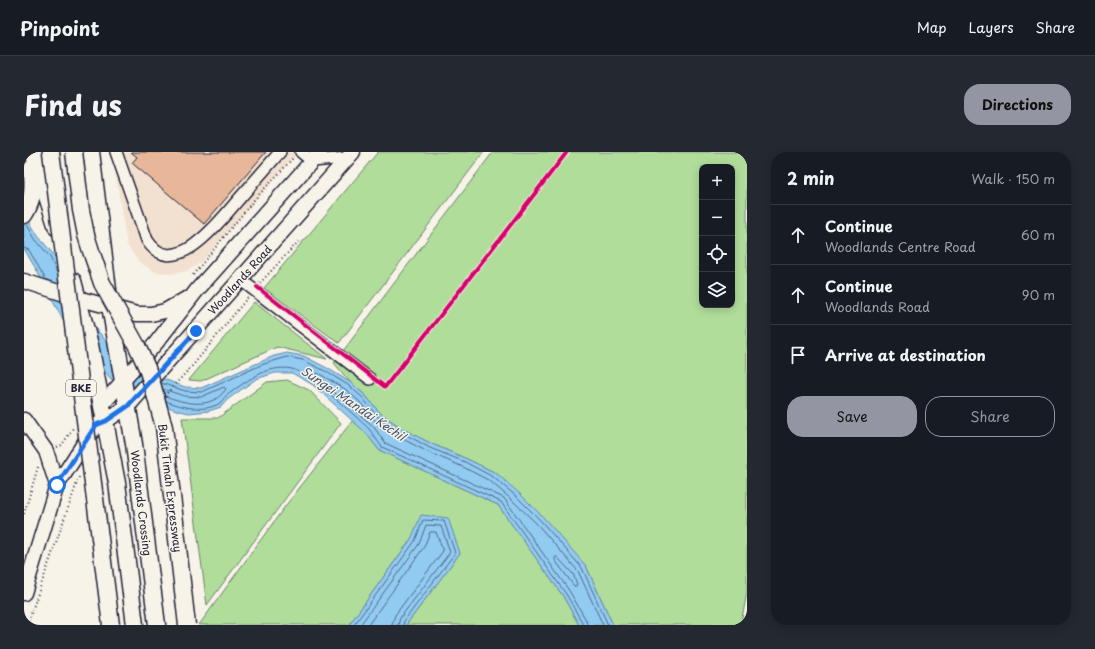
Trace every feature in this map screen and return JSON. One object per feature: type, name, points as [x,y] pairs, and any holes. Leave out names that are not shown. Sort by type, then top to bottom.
[{"type":"highway","points":[[26,212],[32,193],[32,152]]},
{"type":"highway","name":"Woodlands Crossing","points":[[32,152],[76,293],[90,345],[117,483],[135,625]]},
{"type":"highway","name":"BKE","points":[[51,152],[111,625]]},
{"type":"highway","name":"Bukit Timah Expressway","points":[[74,152],[81,210],[90,251],[102,283],[137,346],[153,387],[164,427],[187,625]]},
{"type":"highway","name":"Woodlands Crossing","points":[[91,152],[110,306],[136,459],[157,625]]},
{"type":"main road","points":[[101,406],[156,343],[197,290],[311,155]]},
{"type":"main road","name":"Woodlands Road","points":[[24,593],[57,485],[96,425],[106,421],[128,406],[168,359],[196,331],[350,155]]},
{"type":"main road","points":[[24,281],[52,290],[76,293],[110,306],[137,314],[158,313],[173,308],[197,290]]},
{"type":"main road","points":[[24,420],[57,485]]},
{"type":"lane","points":[[116,152],[147,240],[152,248],[159,253],[168,254],[178,253],[191,247],[210,233],[280,152]]},
{"type":"lane","points":[[311,155],[350,155]]},
{"type":"lane","points":[[241,280],[370,379]]},
{"type":"path","points":[[181,380],[254,290],[299,241]]},
{"type":"path","points":[[24,514],[42,456],[62,445],[73,427]]},
{"type":"path","points":[[38,469],[42,456]]},
{"type":"path","points":[[27,625],[81,470]]},
{"type":"shaded area","points":[[112,152],[298,152],[201,262],[188,271],[171,274],[155,272],[138,261],[127,245]]},
{"type":"green space","points":[[378,152],[484,152],[339,343],[264,288]]},
{"type":"green space","points":[[493,152],[747,152],[747,593],[742,618],[745,625],[613,625],[586,566],[496,473],[403,429],[380,413],[365,395],[350,382],[334,363]]},
{"type":"green space","points":[[254,302],[327,359],[277,347],[201,381],[189,380]]},
{"type":"green space","points":[[287,380],[309,390],[341,423],[207,605],[182,418],[218,418],[267,382]]},
{"type":"green space","points":[[353,420],[366,433],[379,450],[498,505],[563,596],[579,625],[406,625],[460,553],[411,539],[349,625],[199,625],[286,505]]},
{"type":"water","name":"Sungei Mandai Kechil","points":[[24,212],[38,236],[54,255],[60,270],[89,320],[124,360],[140,370],[185,387],[201,388],[274,356],[287,353],[304,356],[327,368],[350,382],[365,395],[380,413],[403,429],[496,473],[519,493],[544,518],[586,566],[613,625],[579,625],[563,596],[498,505],[379,450],[366,433],[313,385],[292,373],[275,373],[256,379],[227,400],[221,407],[209,411],[189,413],[176,410],[147,399],[112,380],[68,330],[24,249]]},
{"type":"water","points":[[421,515],[448,518],[460,553],[406,625],[349,625],[411,539]]},
{"type":"building","points":[[131,152],[266,152],[204,224],[132,163],[137,157]]},
{"type":"cycle path","points":[[257,287],[385,387],[567,152]]},
{"type":"route","points":[[57,485],[96,425],[106,421],[128,406],[168,359],[196,331]]}]
